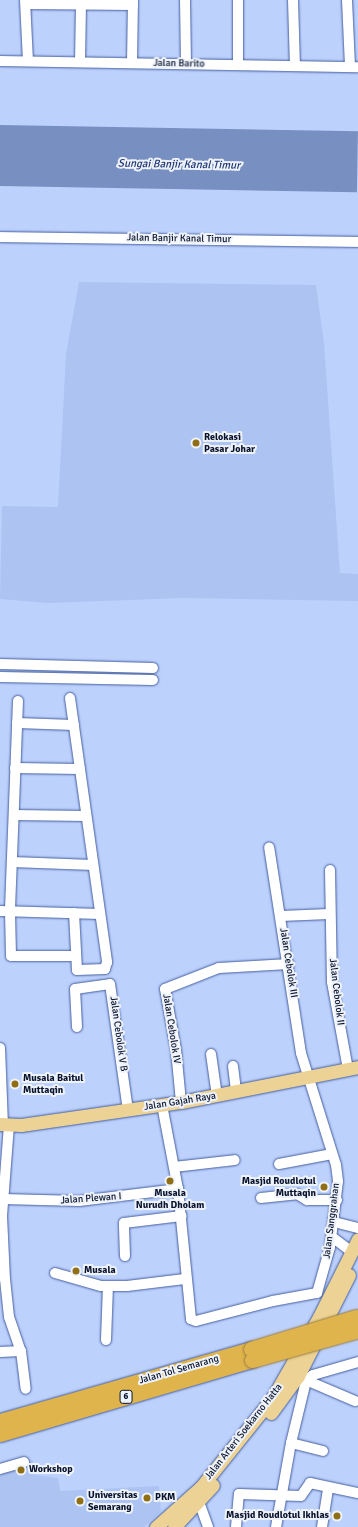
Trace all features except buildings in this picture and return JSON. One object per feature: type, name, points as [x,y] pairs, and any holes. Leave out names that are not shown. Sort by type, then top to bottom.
[{"type":"highway","name":"Jalan Tol Semarang","points":[[0,1421],[252,1354],[357,1324]]},
{"type":"highway","name":"Jalan Tol Semarang","points":[[0,1434],[252,1354]]},
{"type":"main road","name":"Jalan Gajah Raya","points":[[4,1125],[162,1105],[217,1096],[353,1068]]},
{"type":"main road","name":"Jalan Arteri Soekarno Hatta","points":[[174,1527],[199,1502],[290,1390],[302,1378],[355,1255],[358,1239]]},
{"type":"main road","name":"Jalan Arteri Soekarno Hatta","points":[[156,1527],[201,1487],[273,1397],[355,1255]]},
{"type":"street","points":[[185,0],[186,64]]},
{"type":"street","points":[[238,0],[238,65]]},
{"type":"street","points":[[293,0],[295,66]]},
{"type":"street","points":[[348,0],[354,67]]},
{"type":"street","points":[[28,61],[26,2],[133,2],[132,63]]},
{"type":"street","points":[[77,3],[80,62]]},
{"type":"street","name":"Jalan Barito","points":[[0,61],[354,67]]},
{"type":"street","name":"Jalan Banjir Kanal Timur","points":[[0,237],[358,242]]},
{"type":"street","points":[[0,664],[153,668]]},
{"type":"street","points":[[0,677],[153,680]]},
{"type":"street","points":[[70,698],[106,967],[77,970],[74,913]]},
{"type":"street","points":[[18,701],[12,862],[5,911],[13,958],[76,956]]},
{"type":"street","points":[[17,723],[74,725]]},
{"type":"street","points":[[15,768],[80,769]]},
{"type":"street","points":[[14,815],[86,816]]},
{"type":"street","name":"Jalan Cebolok III","points":[[269,847],[289,964],[300,1049],[309,1078]]},
{"type":"street","points":[[12,862],[93,865]]},
{"type":"street","name":"Jalan Cebolok II","points":[[330,870],[329,914],[332,982],[353,1068]]},
{"type":"street","points":[[5,911],[100,914]]},
{"type":"street","points":[[281,916],[329,914]]},
{"type":"street","name":"Jalan Cebolok IV","points":[[180,1102],[176,1050],[165,989],[218,968],[289,964]]},
{"type":"street","name":"Jalan Cebolok V B","points":[[77,1027],[75,989],[110,984],[128,1110]]},
{"type":"street","points":[[0,1048],[4,1125],[3,1199],[5,1279],[11,1322],[21,1351],[26,1389]]},
{"type":"street","points":[[211,1054],[217,1096]]},
{"type":"street","points":[[233,1066],[236,1092]]},
{"type":"street","name":"Jalan Sanggrahan","points":[[186,1279],[190,1318],[195,1321],[273,1301],[315,1294],[319,1290],[332,1237],[338,1181],[332,1154],[309,1078]]},
{"type":"street","points":[[55,1273],[89,1284],[108,1286],[186,1279],[182,1216],[162,1105]]},
{"type":"street","points":[[279,1164],[332,1154]]},
{"type":"street","points":[[174,1167],[235,1160]]},
{"type":"street","name":"Jalan Plewan I","points":[[3,1199],[79,1201],[178,1189]]},
{"type":"street","points":[[261,1198],[297,1194],[307,1200],[337,1200]]},
{"type":"street","points":[[125,1256],[124,1223],[182,1216]]},
{"type":"street","points":[[334,1222],[358,1228]]},
{"type":"street","points":[[332,1237],[355,1255]]},
{"type":"street","points":[[106,1340],[108,1286]]},
{"type":"street","points":[[0,1352],[21,1351]]},
{"type":"street","points":[[302,1378],[358,1362]]},
{"type":"street","points":[[302,1378],[354,1401]]},
{"type":"street","points":[[276,1527],[280,1494],[302,1378]]},
{"type":"street","points":[[290,1443],[323,1451]]},
{"type":"street","points":[[0,1468],[24,1462]]},
{"type":"street","points":[[236,1527],[239,1494],[280,1494],[300,1496],[310,1483],[328,1488],[358,1493]]},
{"type":"street","points":[[322,1527],[328,1488]]},
{"type":"street","points":[[199,1502],[208,1527]]},
{"type":"shaded area","name":"Relokasi Pasar Johar","points":[[79,282],[316,285],[324,343],[340,573],[358,574],[358,601],[183,598],[48,603],[0,599],[2,506],[58,507],[66,354]]},
{"type":"shaded area","name":"Universitas Semarang","points":[[33,1460],[35,1475],[58,1478],[60,1491],[159,1486],[161,1511],[144,1527],[0,1527],[0,1466]]},
{"type":"water","name":"Sungai Banjir Kanal Timur","points":[[0,125],[358,131],[357,192],[0,186]]},
{"type":"place","name":"Relokasi Pasar Johar","points":[[196,443]]},
{"type":"place","name":"Musala Baitul Muttaqin","points":[[15,1084]]},
{"type":"place","name":"Musala Nurudh Dholam","points":[[170,1181]]},
{"type":"place","name":"Masjid Roudlotul Muttaqin","points":[[324,1187]]},
{"type":"place","name":"Musala","points":[[76,1271]]},
{"type":"place","name":"Workshop","points":[[21,1470]]},
{"type":"place","name":"PKM","points":[[147,1498]]},
{"type":"place","name":"Universitas Semarang","points":[[80,1501]]},
{"type":"place","name":"Masjid Roudlotul Ikhlas","points":[[337,1516]]}]
